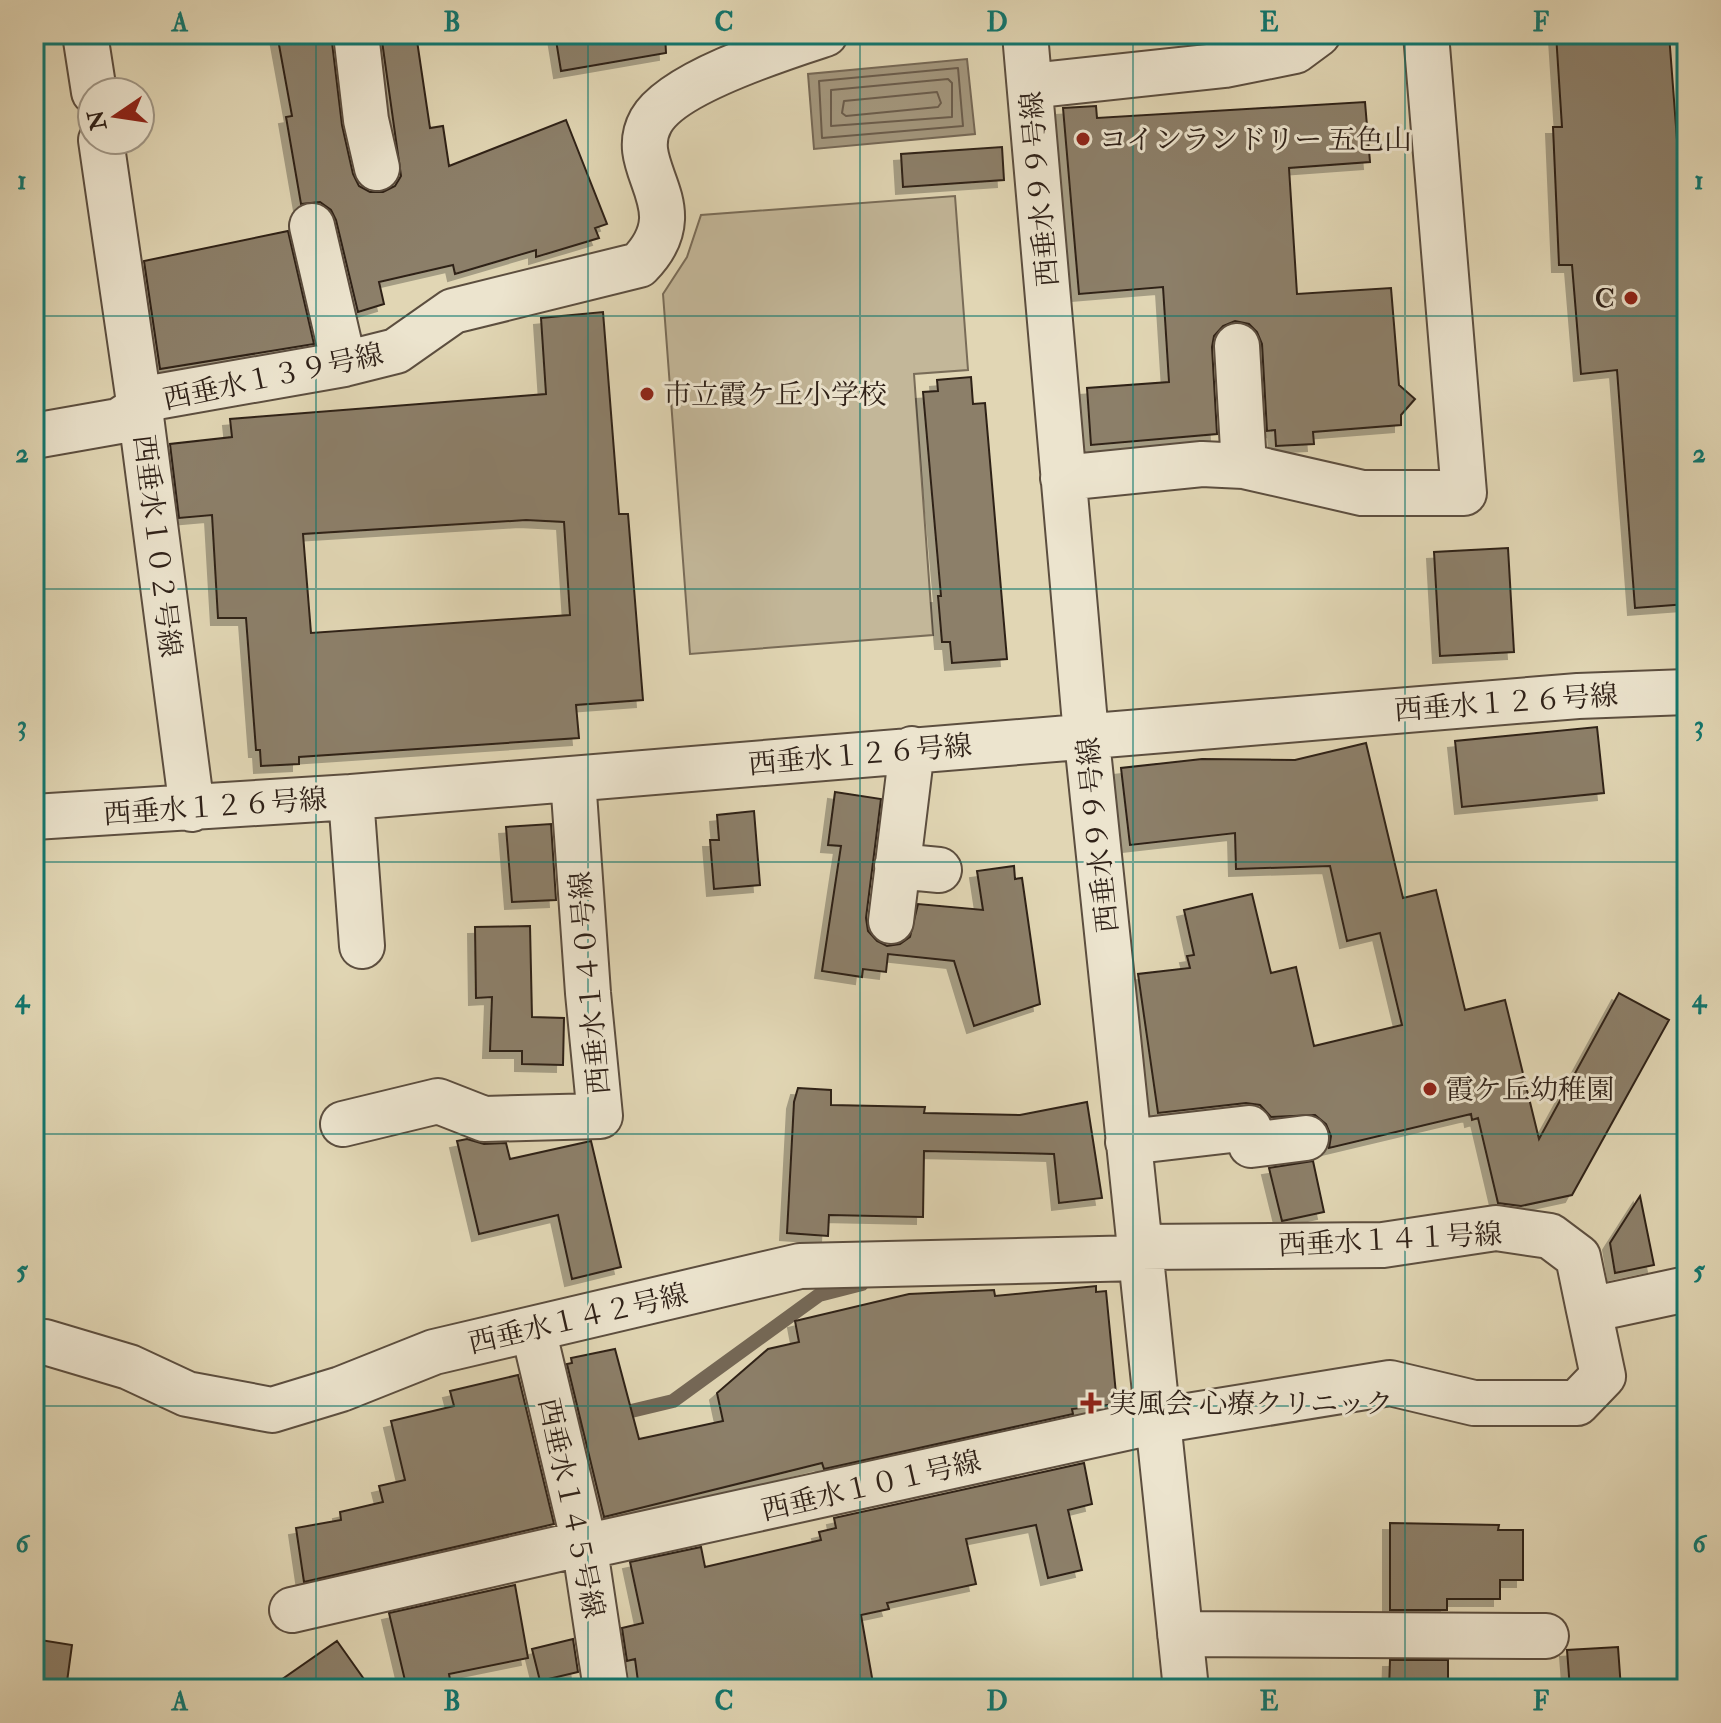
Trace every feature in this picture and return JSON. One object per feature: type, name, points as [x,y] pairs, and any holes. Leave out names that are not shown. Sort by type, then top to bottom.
[{"type":"street","points":[[85,34],[92,76]]},
{"type":"street","points":[[356,34],[366,120],[377,168]]},
{"type":"street","points":[[737,47],[825,34]]},
{"type":"street","name":"西垂水９９号線","points":[[1025,34],[1087,734],[1186,1689]]},
{"type":"street","points":[[1030,86],[1225,65],[1295,51],[1318,34]]},
{"type":"street","points":[[1063,478],[1202,464],[1244,466],[1362,493],[1464,493],[1426,34]]},
{"type":"street","name":"西垂水１３９号線","points":[[34,436],[119,421],[156,397],[344,364],[396,351],[453,311],[639,265],[656,248],[665,220],[645,143],[649,124],[660,108],[737,47]]},
{"type":"street","name":"西垂水１０２号線","points":[[103,156],[192,809]]},
{"type":"street","points":[[312,226],[344,364]]},
{"type":"street","points":[[1237,346],[1244,466]]},
{"type":"street","name":"西垂水１２６号線","points":[[34,817],[351,797],[1087,734],[1644,691],[1687,692]]},
{"type":"street","points":[[891,921],[918,868],[912,749]]},
{"type":"street","name":"西垂水１４０号線","points":[[343,1124],[438,1101],[484,1119],[600,1116],[573,779]]},
{"type":"street","points":[[351,797],[362,946]]},
{"type":"street","points":[[1128,1142],[1249,1128],[1251,1145],[1306,1138]]},
{"type":"street","name":"西垂水１４１号線","points":[[1141,1253],[1383,1245],[1496,1228],[1550,1236],[1578,1257],[1603,1376],[1577,1403],[1474,1403],[1390,1383],[1157,1421]]},
{"type":"street","name":"西垂水１４２号線","points":[[34,1345],[45,1342],[129,1367],[187,1394],[272,1410],[341,1389],[434,1352],[800,1266],[1141,1253]]},
{"type":"street","points":[[1589,1310],[1687,1289]]},
{"type":"street","name":"西垂水１４５号線","points":[[533,1329],[584,1543],[606,1689]]},
{"type":"street","name":"西垂水１０１号線","points":[[292,1610],[584,1543],[602,1543],[757,1511],[1157,1421]]},
{"type":"street","points":[[1180,1634],[1546,1636]]},
{"type":"shaded area","points":[[955,196],[968,370],[914,374],[933,635],[690,654],[663,294],[687,257],[701,215]]},
{"type":"water","points":[[967,59],[975,134],[814,149],[808,74]]},
{"type":"building","points":[[277,34],[331,34],[342,125],[353,174],[359,186],[370,192],[383,192],[395,186],[401,176],[381,34],[416,34],[430,128],[443,126],[449,166],[566,120],[607,224],[595,228],[599,238],[536,257],[536,250],[455,274],[453,265],[379,282],[384,304],[358,312],[331,210],[320,202],[301,204],[286,117],[292,116]]},
{"type":"building","points":[[555,34],[665,34],[666,53],[561,71]]},
{"type":"building","name":"C","points":[[1556,34],[1669,34],[1687,272],[1687,604],[1635,608],[1617,370],[1581,374],[1572,265],[1559,265],[1553,127],[1562,127]]},
{"type":"building","points":[[1365,102],[1370,162],[1289,168],[1297,294],[1391,288],[1399,385],[1415,399],[1401,415],[1401,425],[1313,432],[1314,444],[1276,446],[1275,430],[1267,431],[1262,344],[1249,324],[1235,321],[1223,326],[1214,336],[1212,347],[1217,434],[1091,445],[1087,388],[1169,382],[1163,287],[1079,294],[1063,108],[1096,106],[1097,118]]},
{"type":"building","points":[[1002,147],[1004,180],[903,187],[901,154]]},
{"type":"building","points":[[288,231],[314,344],[160,369],[144,261]]},
{"type":"building","points":[[603,312],[619,514],[628,514],[643,700],[576,705],[579,738],[299,757],[299,764],[261,766],[260,750],[256,750],[246,618],[218,618],[212,515],[179,518],[170,444],[232,437],[230,419],[546,394],[541,318]],"holes":[[[526,520],[564,522],[570,615],[311,633],[303,534]]]},
{"type":"building","points":[[971,377],[973,404],[985,403],[1007,659],[952,663],[950,642],[942,642],[938,596],[941,596],[923,392],[938,391],[937,380]]},
{"type":"building","points":[[1508,548],[1514,652],[1440,656],[1434,552]]},
{"type":"building","points":[[1597,727],[1604,793],[1462,807],[1455,741]]},
{"type":"building","points":[[1366,743],[1403,898],[1436,890],[1465,1010],[1505,1000],[1539,1139],[1619,993],[1669,1020],[1572,1195],[1521,1206],[1498,1203],[1478,1118],[1472,1120],[1471,1114],[1329,1148],[1331,1136],[1326,1124],[1315,1115],[1271,1117],[1260,1105],[1246,1103],[1158,1113],[1138,974],[1190,968],[1187,956],[1194,955],[1184,910],[1252,894],[1271,973],[1296,967],[1314,1046],[1402,1025],[1380,933],[1347,941],[1330,866],[1236,869],[1235,833],[1130,845],[1121,768],[1202,759],[1295,760]]},
{"type":"building","points":[[835,792],[881,799],[866,918],[868,931],[887,946],[900,944],[910,937],[918,904],[983,910],[977,871],[1014,866],[1015,879],[1022,878],[1040,1004],[974,1026],[954,961],[888,954],[886,972],[863,969],[862,977],[822,971],[841,846],[828,845]]},
{"type":"building","points":[[754,811],[760,885],[714,889],[710,840],[719,840],[717,815]]},
{"type":"building","points":[[551,824],[556,900],[512,902],[506,827]]},
{"type":"building","points":[[530,926],[532,1017],[564,1018],[563,1065],[522,1064],[522,1051],[490,1051],[492,997],[476,998],[475,927]]},
{"type":"building","points":[[798,1088],[831,1090],[831,1105],[925,1107],[924,1113],[1020,1115],[1087,1102],[1102,1198],[1059,1203],[1054,1154],[924,1151],[923,1217],[829,1215],[828,1236],[787,1233],[794,1102]]},
{"type":"building","points":[[467,1139],[484,1144],[506,1143],[510,1159],[591,1141],[621,1267],[572,1279],[558,1215],[479,1234],[457,1141]]},
{"type":"building","points":[[1313,1161],[1324,1212],[1282,1221],[1269,1168]]},
{"type":"building","points":[[1640,1196],[1654,1265],[1615,1273],[1610,1243]]},
{"type":"building","points":[[1096,1286],[1096,1292],[1106,1291],[1117,1404],[1072,1409],[1073,1414],[824,1469],[822,1463],[604,1517],[567,1364],[572,1363],[571,1358],[615,1349],[639,1439],[723,1421],[717,1393],[768,1349],[799,1342],[795,1321],[909,1294],[994,1290],[995,1296]]},
{"type":"building","points":[[518,1375],[554,1524],[304,1582],[296,1528],[341,1520],[340,1512],[383,1502],[379,1486],[405,1480],[391,1421],[454,1406],[450,1391]]},
{"type":"building","points":[[1084,1463],[1092,1504],[1068,1510],[1082,1570],[1048,1578],[1036,1525],[966,1539],[976,1584],[887,1603],[889,1609],[861,1615],[874,1689],[639,1689],[635,1659],[627,1661],[622,1628],[643,1623],[630,1562],[701,1547],[705,1567],[821,1540],[819,1532],[836,1528],[834,1518]]},
{"type":"building","points":[[1390,1523],[1499,1525],[1498,1530],[1523,1530],[1523,1580],[1500,1580],[1500,1599],[1447,1599],[1447,1610],[1390,1610]]},
{"type":"building","points":[[515,1585],[528,1658],[449,1674],[451,1685],[407,1689],[389,1613]]},
{"type":"building","points":[[34,1639],[72,1645],[66,1689],[34,1689]]},
{"type":"building","points":[[573,1639],[578,1672],[540,1681],[532,1649]]},
{"type":"building","points":[[337,1641],[371,1689],[268,1689]]},
{"type":"building","points":[[1618,1647],[1621,1689],[1570,1689],[1567,1650]]},
{"type":"building","points":[[1390,1660],[1448,1660],[1448,1689],[1389,1689]]},
{"type":"waterway","points":[[577,1424],[673,1401],[819,1295],[862,1284]]},
{"type":"place","name":"コインランドリー 五色山","points":[[1083,139]]},
{"type":"place","name":"C","points":[[1631,298]]},
{"type":"place","name":"市立霞ケ丘小学校","points":[[647,394]]},
{"type":"place","name":"霞ケ丘幼稚園","points":[[1430,1089]]},
{"type":"place","name":"実風会 心療クリニック","points":[[1091,1403]]}]
